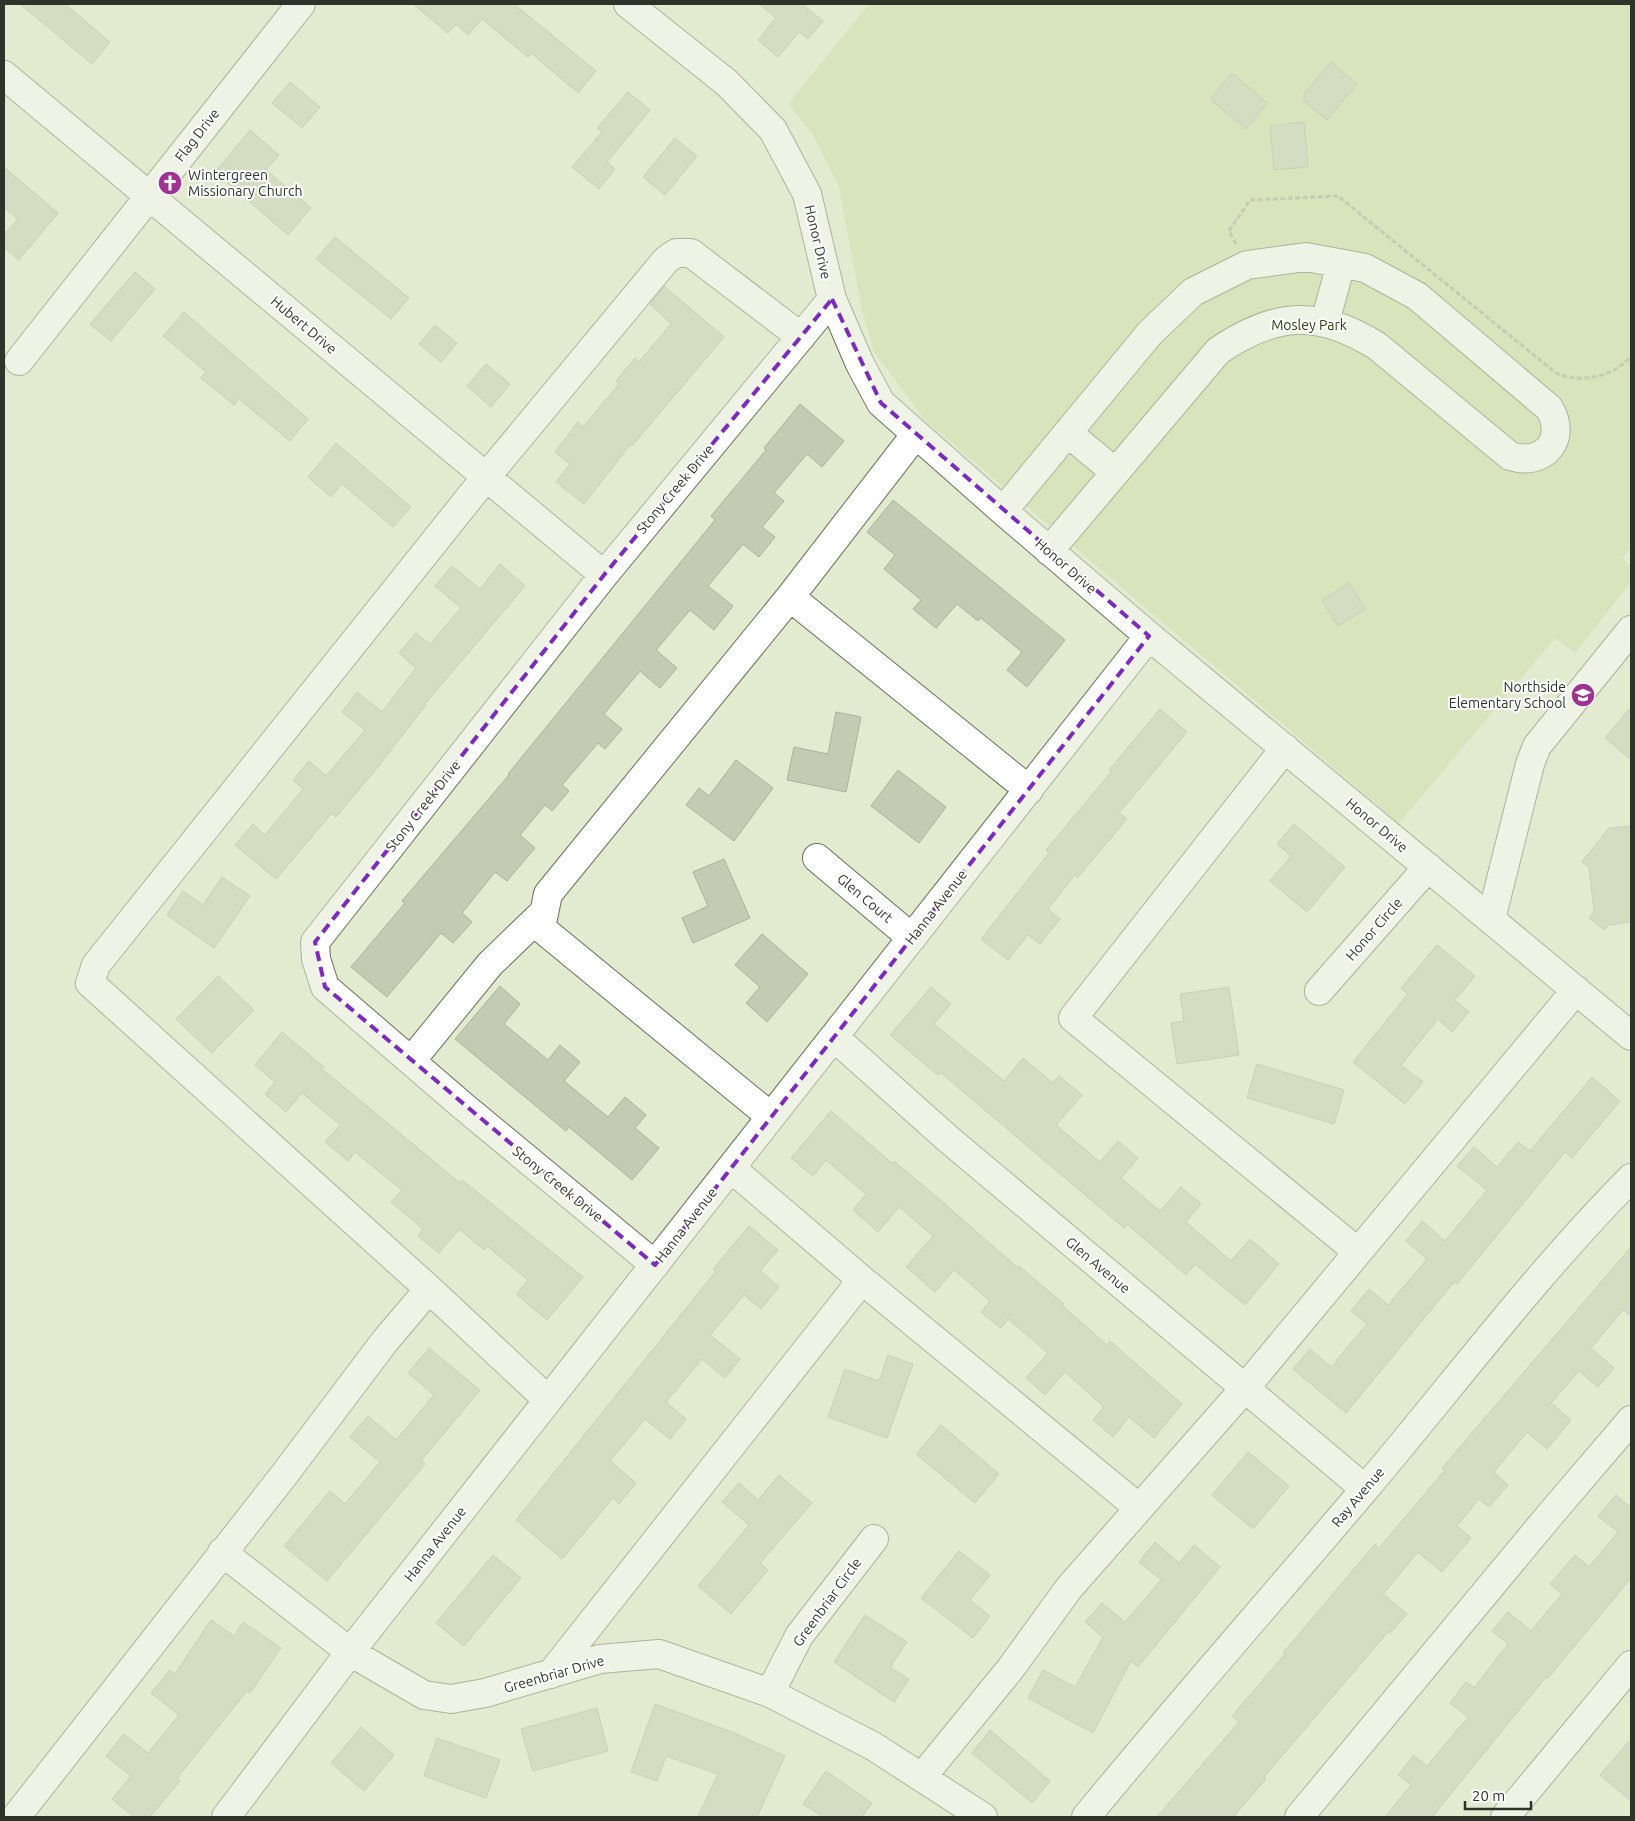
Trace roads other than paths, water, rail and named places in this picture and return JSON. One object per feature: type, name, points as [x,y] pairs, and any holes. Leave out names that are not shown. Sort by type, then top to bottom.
[{"type":"street","name":"Flag Drive","points":[[19,361],[301,4]]},
{"type":"street","name":"Honor Drive","points":[[628,4],[727,83],[773,130],[808,194],[832,299],[860,364],[881,403],[1149,636],[1631,1036]]},
{"type":"street","name":"Hubert Drive","points":[[4,75],[604,575]]},
{"type":"street","points":[[548,1400],[429,1289],[90,983],[96,965],[486,477],[666,260],[676,253],[691,253],[801,336]]},
{"type":"street","points":[[1003,511],[1150,333],[1193,292],[1247,265],[1306,257],[1365,268],[1417,296],[1549,408],[1555,417],[1557,428],[1555,439],[1541,455],[1531,459],[1520,459],[1510,456],[1377,346],[1352,330],[1325,322],[1297,320],[1268,324],[1242,335],[1218,351],[1049,551]]},
{"type":"street","points":[[1325,322],[1341,264]]},
{"type":"street","name":"Stony Creek Drive","points":[[655,1265],[411,1061],[326,987],[316,959],[315,942],[604,575],[832,299]]},
{"type":"street","points":[[1068,433],[1115,472]]},
{"type":"street","points":[[770,1116],[541,928],[544,912],[548,894],[790,597],[916,434]]},
{"type":"street","points":[[790,597],[1029,790]]},
{"type":"street","points":[[1491,919],[1530,764],[1537,746],[1631,630]]},
{"type":"street","name":"Hanna Avenue","points":[[226,1817],[350,1652],[1149,636]]},
{"type":"street","points":[[1284,748],[1073,1018],[1358,1252]]},
{"type":"street","name":"Glen Court","points":[[817,858],[912,938]]},
{"type":"street","name":"Honor Circle","points":[[1319,991],[1428,867]]},
{"type":"street","points":[[411,1061],[490,964],[544,912]]},
{"type":"street","points":[[922,1777],[1012,1668],[1069,1588],[1245,1388],[1576,990]]},
{"type":"street","name":"Glen Avenue","points":[[834,1038],[954,1144],[1365,1489]]},
{"type":"street","points":[[731,1168],[862,1280],[1139,1508]]},
{"type":"street","name":"Ray Avenue","points":[[1086,1817],[1365,1489],[1536,1280],[1631,1178]]},
{"type":"street","points":[[551,1674],[862,1280]]},
{"type":"street","points":[[16,1817],[284,1475],[385,1341],[429,1289]]},
{"type":"street","points":[[1300,1817],[1549,1516],[1631,1420]]},
{"type":"street","name":"Greenbriar Circle","points":[[770,1693],[799,1636],[874,1540]]},
{"type":"street","name":"Greenbriar Drive","points":[[222,1552],[350,1652],[424,1695],[451,1699],[486,1694],[600,1659],[659,1654],[770,1693],[873,1746],[984,1817]]},
{"type":"street","points":[[1504,1817],[1631,1664]]},
{"type":"place","name":"Wintergreen Missionary Church","points":[[170,183]]},
{"type":"place","name":"Northside Elementary School","points":[[1583,695]]},
{"type":"park label","name":"Mosley Park","points":[[1309,325]]}]
